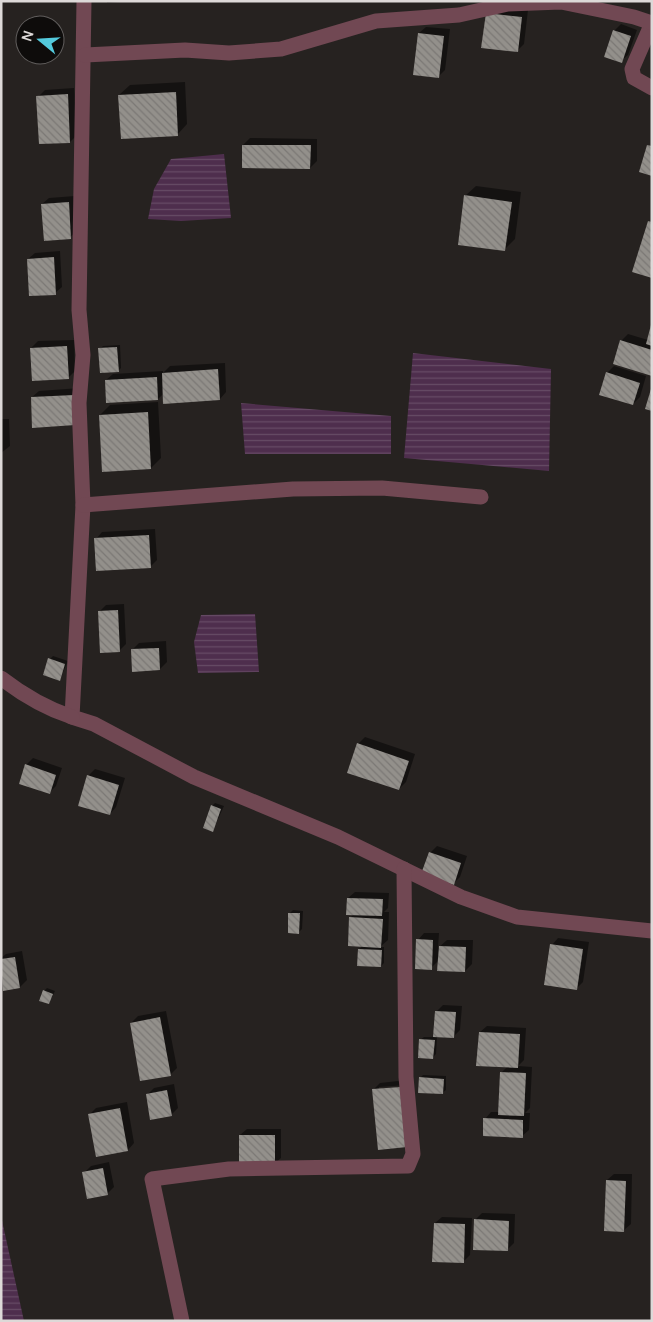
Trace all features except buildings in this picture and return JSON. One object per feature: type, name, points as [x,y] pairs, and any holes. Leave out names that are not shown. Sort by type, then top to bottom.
[{"type":"street","points":[[72,717],[83,505],[79,403],[83,355],[80,310],[85,56],[84,1]]},
{"type":"street","points":[[85,56],[185,50],[229,53],[281,49],[376,21],[459,15],[508,4],[562,2],[634,16],[652,23],[632,69],[634,78],[652,88]]},
{"type":"street","points":[[83,505],[293,489],[382,488],[481,497]]},
{"type":"street","points":[[1,678],[18,692],[54,711],[94,724],[194,777],[338,837],[461,896],[517,917],[652,931]]},
{"type":"street","points":[[182,1321],[152,1179],[229,1169],[408,1166],[413,1154],[406,1077],[404,869]]},
{"type":"shaded area","points":[[224,154],[231,218],[181,221],[148,219],[154,189],[171,159]]},
{"type":"shaded area","points":[[413,353],[551,369],[549,471],[404,458]]},
{"type":"shaded area","points":[[241,403],[391,416],[391,454],[245,454]]},
{"type":"shaded area","points":[[255,614],[259,672],[198,673],[194,642],[201,615]]},
{"type":"shaded area","points":[[1,1216],[24,1321],[1,1321]]}]
